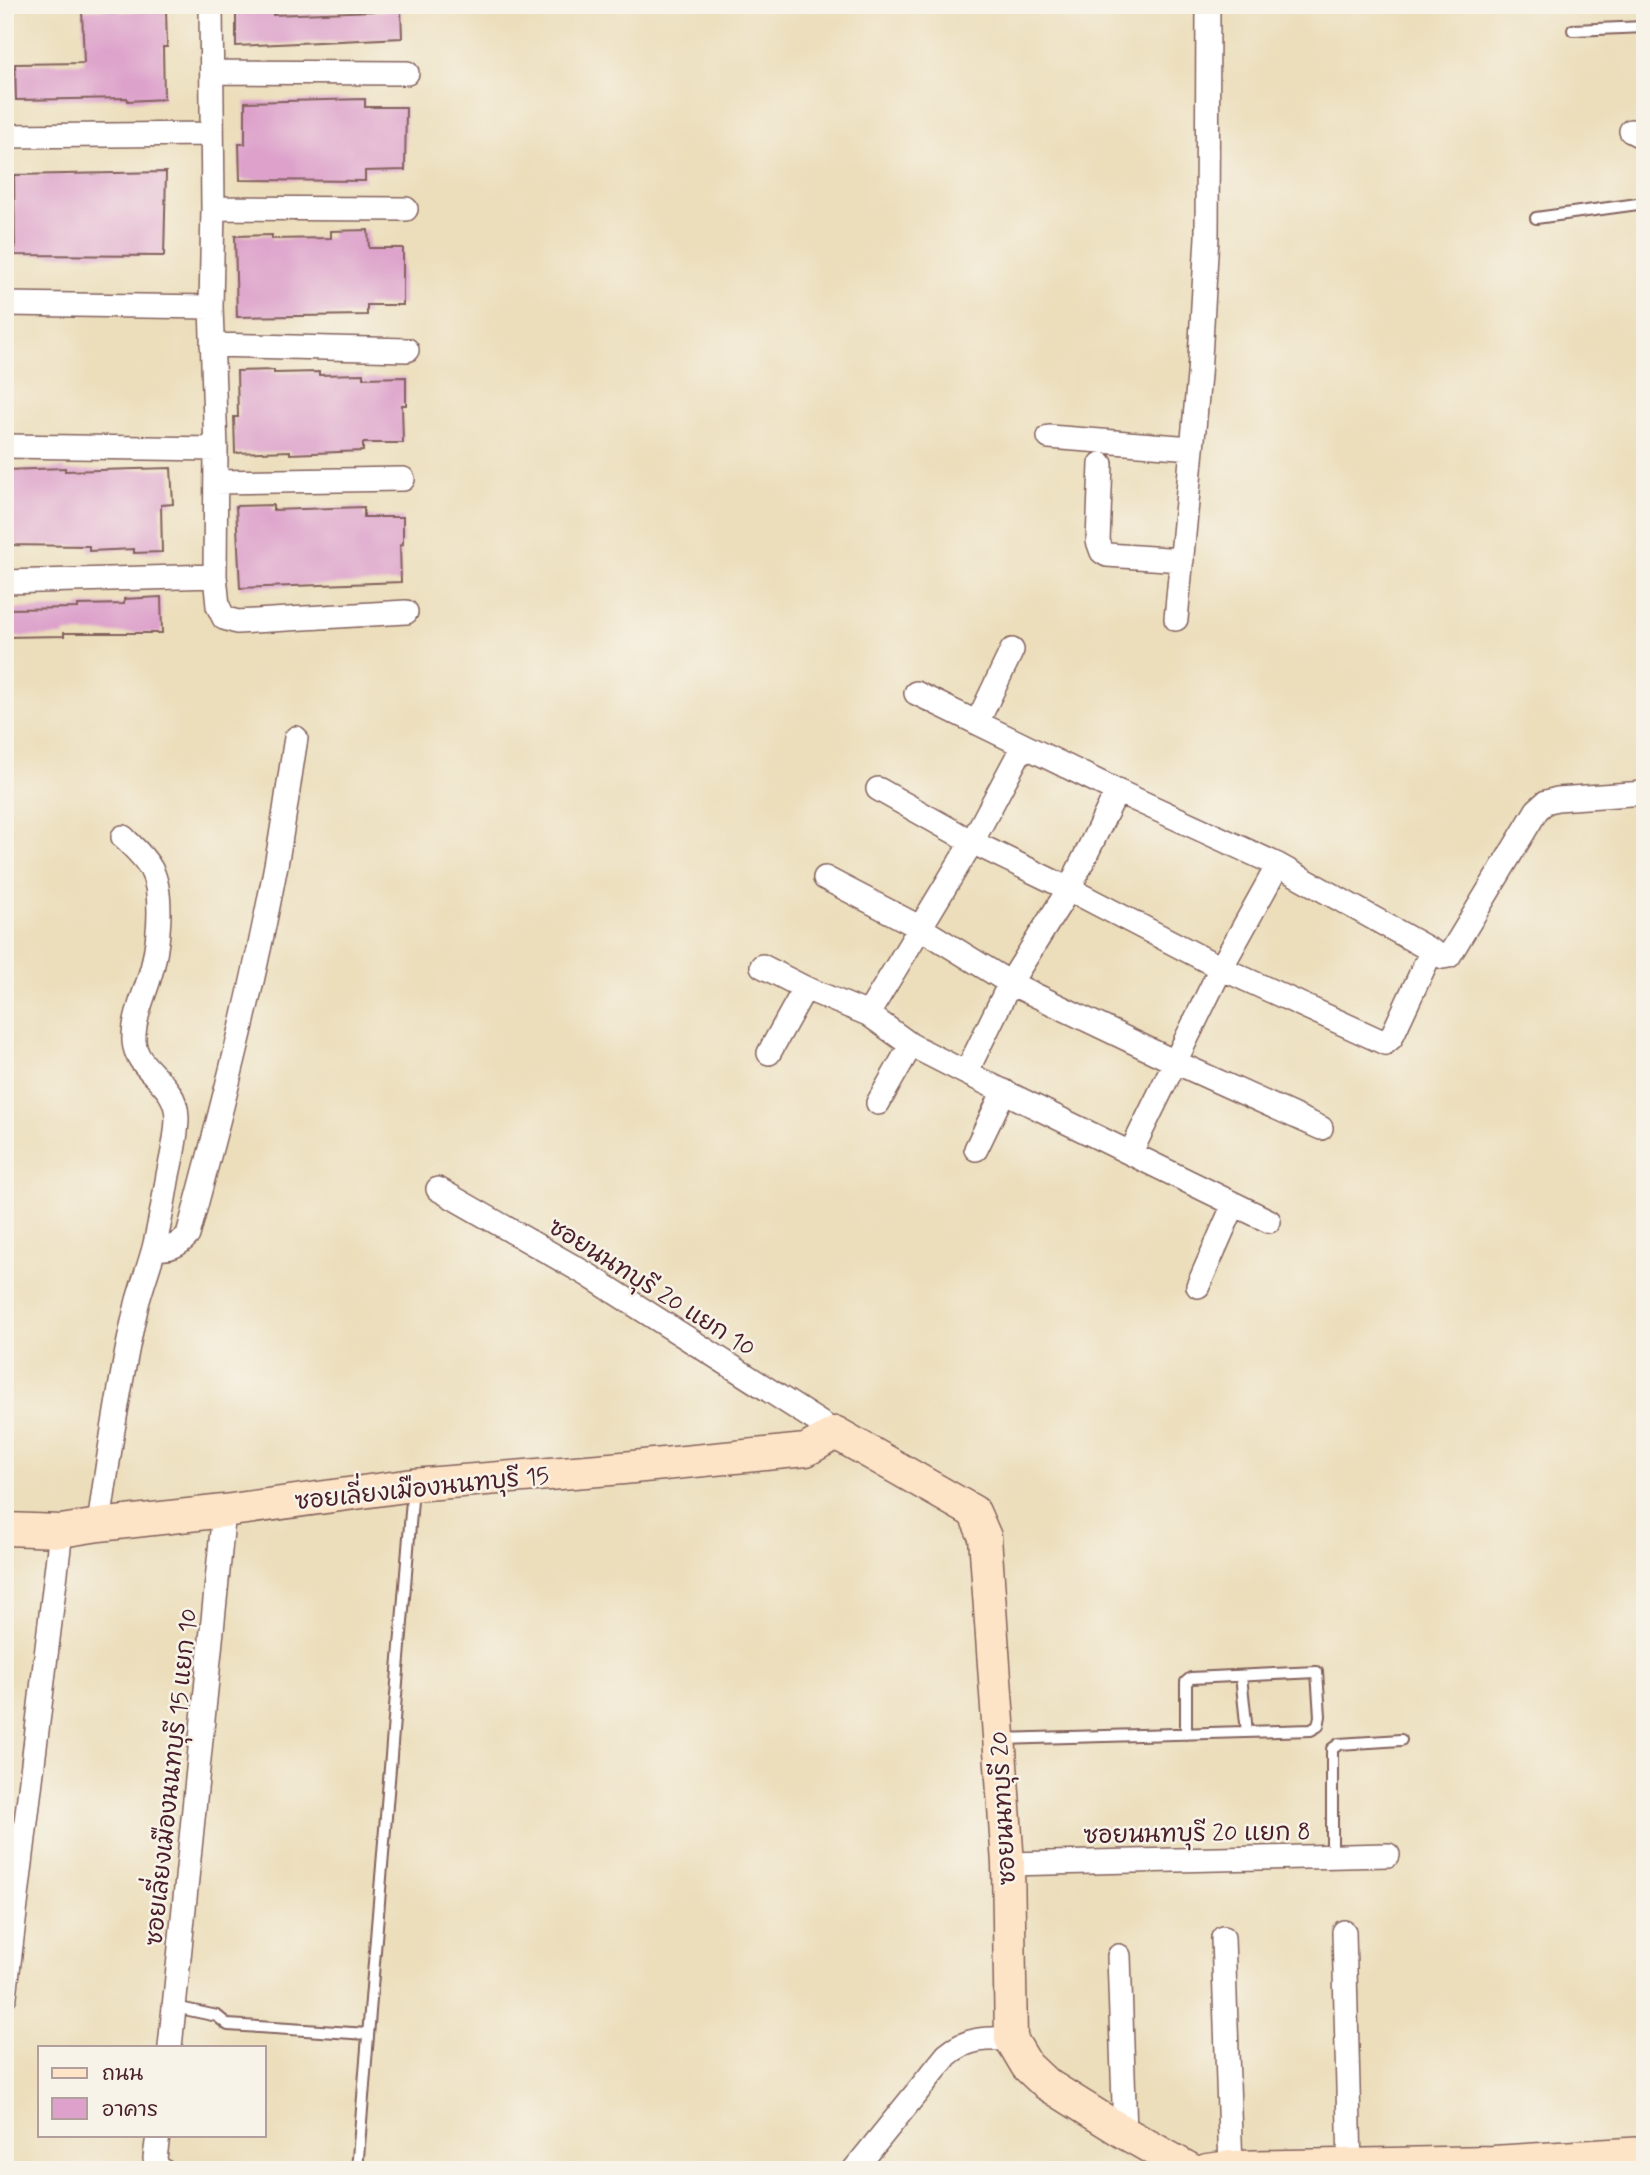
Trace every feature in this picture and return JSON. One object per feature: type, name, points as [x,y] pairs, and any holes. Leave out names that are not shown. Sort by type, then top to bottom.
[{"type":"street","points":[[211,5],[211,307],[216,449],[215,576],[220,612],[228,621],[406,612]]},
{"type":"street","points":[[1176,619],[1192,449],[1207,237],[1208,5]]},
{"type":"street","points":[[212,72],[407,74]]},
{"type":"street","points":[[5,136],[212,134]]},
{"type":"street","points":[[213,208],[406,209]]},
{"type":"street","points":[[5,304],[211,307]]},
{"type":"street","points":[[212,345],[407,350]]},
{"type":"street","points":[[1049,437],[1192,449]]},
{"type":"street","points":[[5,446],[216,449]]},
{"type":"street","points":[[1101,464],[1098,541],[1102,552],[1107,555],[1182,560]]},
{"type":"street","points":[[216,482],[403,479]]},
{"type":"street","points":[[5,582],[215,576]]},
{"type":"street","points":[[977,723],[1012,650]]},
{"type":"street","points":[[916,693],[1117,791],[1278,865],[1443,957],[1449,956],[1537,810],[1546,802],[1645,793]]},
{"type":"street","points":[[154,1248],[170,1248],[180,1244],[188,1235],[251,984],[277,863],[296,738]]},
{"type":"street","points":[[868,1014],[972,842],[1023,746]]},
{"type":"street","points":[[878,789],[972,842],[1221,968],[1385,1043],[1391,1038],[1431,952]]},
{"type":"street","points":[[965,1073],[1010,984],[1069,889],[1117,791]]},
{"type":"street","points":[[99,1525],[113,1429],[138,1303],[154,1248],[174,1146],[177,1116],[171,1092],[143,1062],[134,1042],[135,1028],[154,962],[158,919],[157,891],[152,871],[142,855],[122,838]]},
{"type":"street","points":[[1131,1152],[1221,968],[1278,865]]},
{"type":"street","points":[[825,878],[919,927],[1010,984],[1321,1128]]},
{"type":"street","points":[[762,966],[805,988],[868,1014],[911,1045],[965,1073],[1269,1221]]},
{"type":"street","points":[[769,1053],[805,988]]},
{"type":"street","points":[[878,1102],[911,1045]]},
{"type":"street","points":[[976,1149],[1004,1091]]},
{"type":"street","name":"ซอยนนทบุรี 20 แยก 10","points":[[438,1189],[588,1275],[836,1433]]},
{"type":"street","points":[[1198,1286],[1234,1204]]},
{"type":"street","name":"ซอยเลี่ยงเมืองนนทบุรี 15","points":[[5,1530],[61,1531],[413,1485],[806,1450],[836,1433]]},
{"type":"street","name":"ซอยนนทบุรี 20","points":[[836,1433],[974,1512],[985,1537],[1008,1864],[1011,2039]]},
{"type":"street","name":"ซอยเลี่ยงเมืองนนทบุรี 15 แยก 10","points":[[170,2046],[224,1511]]},
{"type":"street","points":[[5,1996],[61,1531]]},
{"type":"street","name":"ซอยนนทบุรี 20 แยก 8","points":[[1008,1864],[1388,1855]]},
{"type":"street","points":[[1344,1932],[1350,2165]]},
{"type":"street","points":[[1223,1938],[1219,2168],[1350,2165],[1398,2167],[1645,2152]]},
{"type":"street","points":[[1119,1956],[1125,2133]]},
{"type":"street","points":[[854,2170],[953,2050],[958,2045],[981,2038],[1011,2039],[1027,2066],[1045,2083],[1191,2170]]},
{"type":"street","points":[[158,2136],[155,2158],[157,2167],[162,2170]]},
{"type":"lane","points":[[1573,30],[1645,27]]},
{"type":"lane","points":[[1536,218],[1645,203]]},
{"type":"lane","points":[[357,2170],[413,1485]]},
{"type":"lane","points":[[999,1739],[1186,1734],[1311,1730],[1318,1726],[1317,1672],[1199,1675],[1191,1678],[1186,1682],[1186,1734]]},
{"type":"lane","points":[[1241,1675],[1247,1732]]},
{"type":"lane","points":[[1332,1856],[1332,1749],[1339,1744],[1401,1740]]},
{"type":"lane","points":[[175,2007],[217,2016],[228,2025],[368,2034]]},
{"type":"building","points":[[119,8],[119,12],[166,10],[167,47],[163,47],[164,99],[16,100],[15,64],[84,63],[82,10]]},
{"type":"building","points":[[273,9],[273,15],[401,10],[402,38],[236,46],[236,10]]},
{"type":"building","points":[[365,99],[365,107],[406,107],[405,170],[365,171],[365,181],[240,180],[239,144],[245,144],[245,102]]},
{"type":"building","points":[[166,172],[164,256],[15,255],[14,175]]},
{"type":"building","points":[[368,230],[369,248],[403,248],[403,305],[367,305],[367,315],[237,317],[235,236],[272,235],[272,239],[331,238],[331,231]]},
{"type":"building","points":[[274,370],[274,373],[363,374],[363,378],[406,377],[406,405],[402,405],[403,443],[363,443],[363,451],[235,453],[234,417],[238,417],[237,371]]},
{"type":"building","points":[[65,468],[65,471],[171,468],[173,504],[161,505],[162,552],[134,553],[134,549],[89,551],[89,546],[5,545],[5,470]]},
{"type":"building","points":[[273,505],[273,510],[364,507],[364,517],[403,517],[403,544],[400,545],[401,582],[240,588],[236,506]]},
{"type":"building","points":[[161,597],[162,633],[64,633],[64,636],[5,637],[5,609],[78,608],[78,605],[124,604],[124,599]]}]
